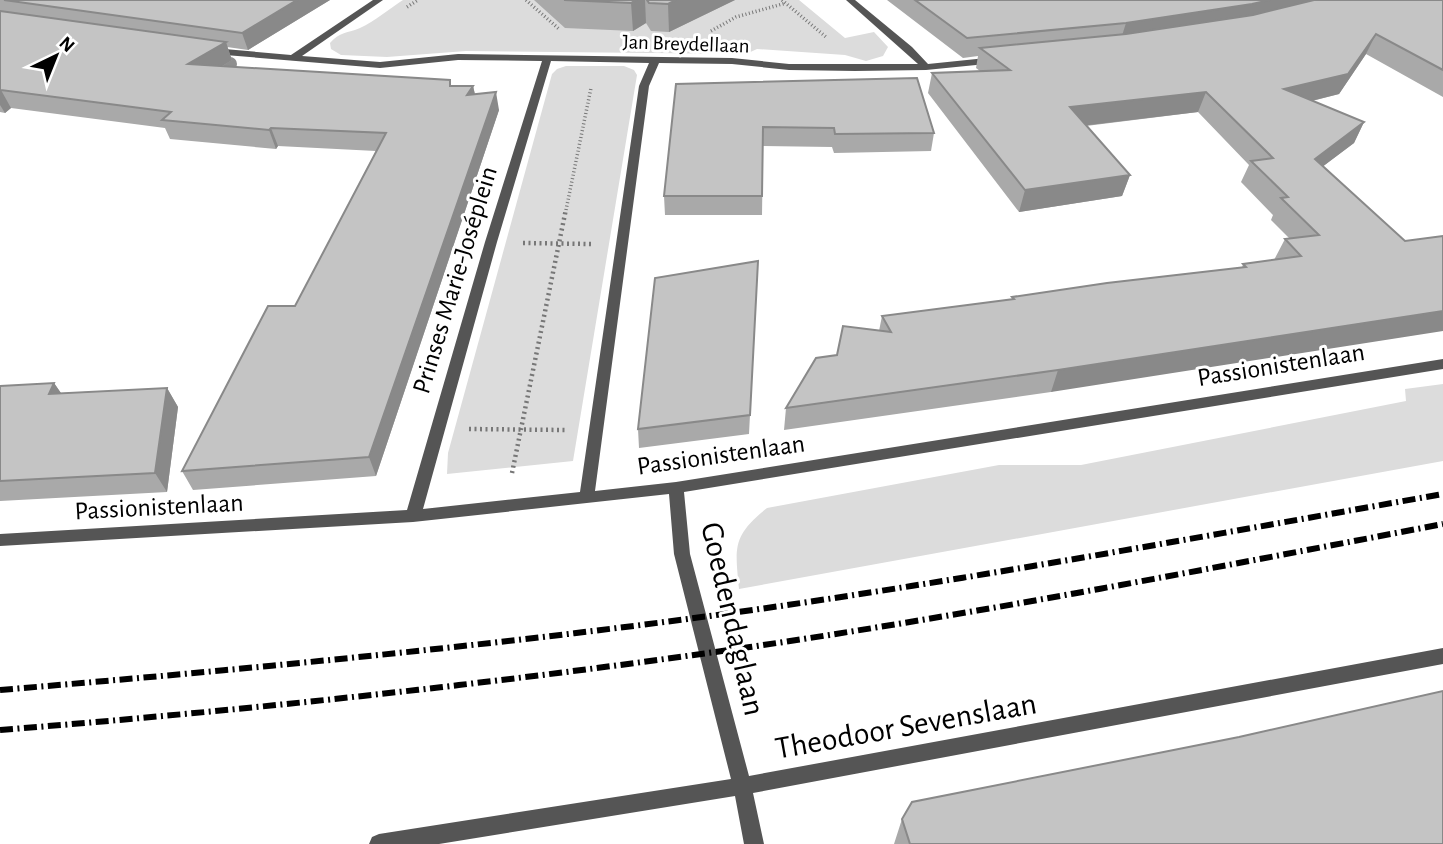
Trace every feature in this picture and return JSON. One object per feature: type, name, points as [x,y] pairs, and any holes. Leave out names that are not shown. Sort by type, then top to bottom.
[{"type":"street","points":[[291,59],[379,0]]},
{"type":"street","points":[[850,0],[926,66]]},
{"type":"street","name":"Jan Breydellaan","points":[[197,49],[380,65],[458,57],[732,61],[789,67],[855,68],[926,66],[1006,59]]},
{"type":"street","name":"Prinses Marie-Joséplein","points":[[413,516],[436,429],[547,59]]},
{"type":"street","points":[[587,498],[644,86],[655,60]]},
{"type":"street","name":"Passionistenlaan","points":[[0,540],[413,516],[676,488],[1443,364]]},
{"type":"street","name":"Goedendaglaan","points":[[676,488],[682,554],[742,786],[754,844]]},
{"type":"street","name":"Theodoor Sevenslaan","points":[[379,844],[742,786],[1443,656]]},
{"type":"path","points":[[526,0],[557,28]]},
{"type":"path","points":[[705,36],[736,18],[784,2],[846,54],[855,68]]},
{"type":"path","points":[[506,507],[557,244],[597,60]]},
{"type":"path","points":[[491,242],[622,244]]},
{"type":"path","points":[[436,429],[595,430]]},
{"type":"shaded area","points":[[403,0],[799,0],[845,38],[874,32],[888,47],[883,56],[866,61],[845,55],[757,49],[746,54],[466,51],[387,57],[341,55],[331,49],[330,43],[337,37],[366,25]]},
{"type":"shaded area","points":[[566,66],[624,66],[634,70],[637,75],[573,461],[447,474],[448,453],[552,74]]},
{"type":"shaded area","points":[[1443,384],[1443,461],[739,589],[738,543],[747,527],[767,508],[999,465],[1081,465],[1406,401],[1405,389]]},
{"type":"building","points":[[4,0],[297,0],[242,33]]},
{"type":"building","points":[[564,0],[636,0],[631,3]]},
{"type":"building","points":[[647,0],[676,0],[668,4],[649,3]]},
{"type":"building","points":[[915,0],[1270,0],[1126,23],[967,38]]},
{"type":"building","points":[[1314,0],[1443,0],[1443,70],[1376,34],[1348,74],[1284,89],[1364,122],[1315,159],[1405,241],[1443,236],[1443,311],[1058,370],[786,408],[816,358],[837,355],[843,326],[891,332],[882,316],[1014,299],[1012,297],[1107,283],[1246,267],[1243,264],[1301,256],[1285,239],[1319,235],[1281,198],[1288,197],[1251,161],[1273,158],[1206,92],[1070,107],[1130,175],[1025,190],[932,73],[1010,70],[980,48],[1126,34],[1253,15]]},
{"type":"building","points":[[0,11],[226,42],[188,64],[450,80],[450,86],[473,86],[467,95],[496,92],[369,457],[182,471],[268,306],[295,306],[386,133],[269,130],[162,120],[171,112],[0,91]]},
{"type":"building","points":[[917,78],[934,133],[835,134],[834,128],[763,127],[762,196],[664,196],[676,84]]},
{"type":"building","points":[[758,261],[750,415],[638,429],[655,278]]},
{"type":"building","points":[[54,383],[49,394],[167,388],[155,473],[0,481],[0,386]]},
{"type":"building","points":[[1443,691],[1443,844],[910,844],[902,819],[912,802],[1239,737]]},
{"type":"railway","points":[[0,690],[401,653],[742,612],[1043,564],[1443,494]]},
{"type":"railway","points":[[0,730],[376,694],[750,647],[1011,605],[1443,524]]}]
